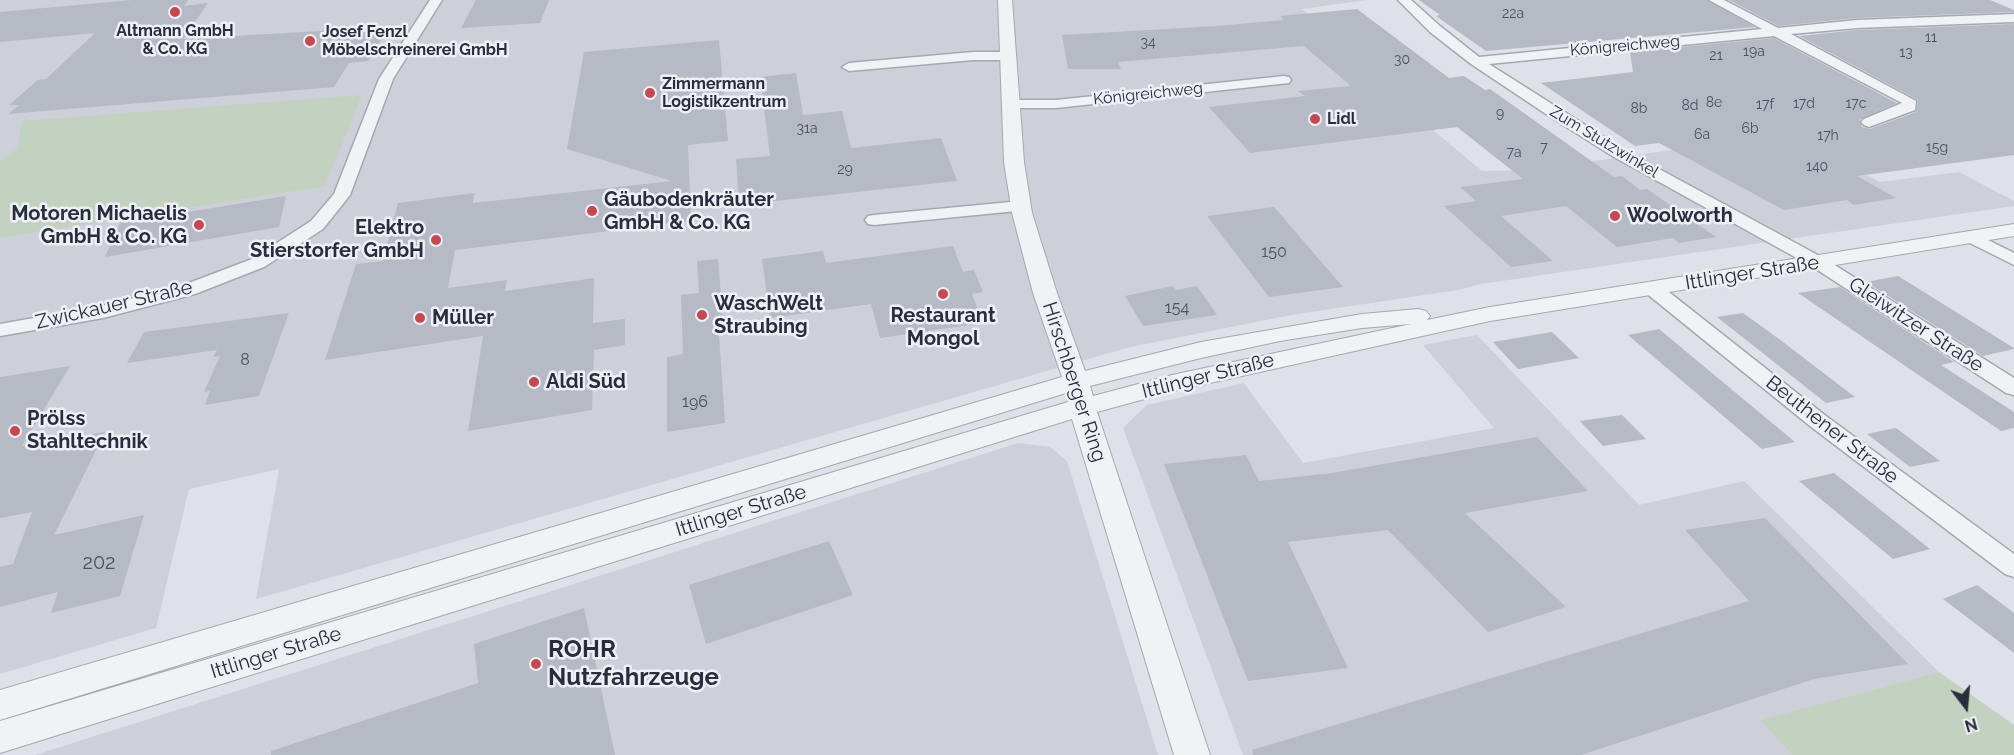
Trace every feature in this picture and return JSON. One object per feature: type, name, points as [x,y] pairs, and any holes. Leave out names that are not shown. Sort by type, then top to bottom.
[{"type":"street","name":"Zwickauer Straße","points":[[0,330],[103,312],[188,290],[258,262],[297,240],[317,225],[342,195],[386,80],[436,0]]},
{"type":"street","name":"Hirschberger Ring","points":[[1005,0],[1014,162],[1021,206],[1045,293],[1080,395],[1192,755]]},
{"type":"street","name":"Zum Stutzwinkel","points":[[1404,0],[1428,24],[1476,61],[1620,154],[1819,263]]},
{"type":"street","points":[[1715,0],[1909,101],[1910,107],[1888,113],[1869,122]]},
{"type":"street","name":"Königreichweg","points":[[1476,61],[1861,23],[2014,18]]},
{"type":"street","points":[[849,67],[973,56],[1009,56]]},
{"type":"street","name":"Königreichweg","points":[[1011,104],[1056,104],[1284,80]]},
{"type":"street","points":[[874,220],[1021,206]]},
{"type":"street","name":"Ittlinger Straße","points":[[0,705],[1080,395],[1217,372],[1490,314],[2014,230]]},
{"type":"street","points":[[1972,237],[2014,260]]},
{"type":"street","name":"Gleiwitzer Straße","points":[[1819,263],[2014,388]]},
{"type":"street","name":"Beuthener Straße","points":[[1653,288],[1818,421],[2014,567]]},
{"type":"street","name":"Ittlinger Straße","points":[[0,737],[1016,426],[1080,395]]},
{"type":"shaded area","points":[[0,0],[1367,0],[1302,9],[1376,71],[1365,73],[1482,171],[1531,170],[1790,133],[1880,182],[1959,172],[2014,201],[2014,206],[1481,284],[1458,290],[1291,315],[1130,347],[256,599],[279,469],[189,489],[156,628],[0,674]]},
{"type":"shaded area","points":[[1477,335],[1639,505],[1744,481],[1939,672],[1761,720],[1792,755],[1243,755],[1123,428],[1147,405],[1244,383],[1303,463],[1494,428],[1423,345]]},
{"type":"shaded area","points":[[1018,443],[1050,447],[1067,461],[1158,755],[35,755]]},
{"type":"green space","points":[[362,95],[325,186],[0,238],[0,162],[18,148],[22,121]]},
{"type":"green space","points":[[1939,672],[2014,725],[2014,755],[1792,755],[1760,720]]},
{"type":"building","points":[[132,0],[188,0],[184,6],[208,3],[183,39],[389,27],[368,61],[349,63],[334,87],[8,114],[19,105],[9,105],[38,80],[46,79],[95,33],[0,42],[0,12]]},
{"type":"building","points":[[476,0],[549,0],[540,23],[461,28]]},
{"type":"building","points":[[1419,0],[1707,0],[1755,27],[1486,51],[1436,16],[1440,15]]},
{"type":"building","points":[[1729,0],[1990,0],[2014,12],[1857,18],[1778,26]]},
{"type":"building","points":[[1357,9],[1449,78],[1464,76],[1485,90],[1490,89],[1614,177],[1622,176],[1640,190],[1647,189],[1716,237],[1679,243],[1673,238],[1617,247],[1566,206],[1501,216],[1553,261],[1511,267],[1444,206],[1476,201],[1460,187],[1523,179],[1457,127],[1250,153],[1209,107],[1305,96],[1298,91],[1351,86],[1304,46],[1118,62],[1121,69],[1068,69],[1062,35],[1217,26],[1284,20],[1280,16]]},
{"type":"building","points":[[2014,24],[2014,155],[1857,176],[1896,198],[1854,205],[1847,200],[1784,210],[1659,143],[1635,146],[1541,83],[1633,72],[1630,52],[1774,38],[1897,103],[1859,120],[1862,127],[1870,129],[1916,112],[1918,100],[1799,36],[1857,30]]},
{"type":"building","points":[[719,40],[728,141],[688,145],[691,221],[455,250],[448,288],[507,280],[505,291],[594,278],[593,323],[625,319],[625,345],[594,350],[592,410],[468,431],[483,336],[325,360],[356,264],[383,261],[398,203],[474,193],[473,203],[672,181],[567,149],[584,52]]},
{"type":"building","points":[[796,73],[803,115],[842,111],[851,148],[941,138],[957,181],[739,205],[736,159],[770,156],[760,77]]},
{"type":"building","name":"Motoren Michaelis GmbH & Co. KG","points":[[286,196],[279,227],[105,257],[120,223]]},
{"type":"building","points":[[1274,207],[1343,287],[1269,297],[1207,216]]},
{"type":"building","points":[[953,246],[963,272],[974,270],[983,292],[972,294],[983,323],[880,338],[871,304],[770,318],[762,259],[823,251],[826,263]]},
{"type":"building","points":[[718,259],[724,334],[719,335],[725,423],[667,432],[667,357],[683,354],[681,295],[699,293],[697,261]]},
{"type":"building","points":[[1898,276],[2014,349],[1983,356],[1866,282]]},
{"type":"building","points":[[1173,286],[1176,290],[1197,286],[1217,315],[1143,326],[1125,296]]},
{"type":"building","points":[[1840,287],[1954,362],[1941,365],[2014,412],[2014,428],[2001,431],[1798,293]]},
{"type":"building","points":[[289,313],[259,396],[205,405],[210,391],[204,392],[220,356],[213,357],[217,350],[127,363],[144,332]]},
{"type":"building","points":[[1743,313],[1855,397],[1826,403],[1717,317]]},
{"type":"building","points":[[1659,329],[1795,442],[1762,449],[1628,335]]},
{"type":"building","points":[[1552,332],[1579,358],[1518,369],[1493,342]]},
{"type":"building","points":[[70,366],[22,446],[105,432],[54,535],[144,515],[120,596],[51,613],[58,592],[0,607],[0,567],[13,564],[32,512],[0,518],[0,377]]},
{"type":"building","points":[[1622,415],[1646,439],[1603,446],[1580,421]]},
{"type":"building","points":[[1896,428],[1940,461],[1910,467],[1867,434]]},
{"type":"building","points":[[1537,437],[1588,491],[1465,513],[1566,607],[1488,632],[1388,530],[1288,542],[1348,668],[1248,681],[1164,464],[1246,455],[1259,481],[1332,473]]},
{"type":"building","points":[[1834,473],[1930,549],[1893,559],[1799,481]]},
{"type":"building","points":[[1765,518],[1908,664],[1814,679],[1581,755],[1253,755],[1252,750],[1749,601],[1685,530]]},
{"type":"building","points":[[829,541],[853,595],[706,644],[689,585]]},
{"type":"building","points":[[1977,585],[2014,613],[2014,653],[1943,599]]},
{"type":"building","name":"ROHR Nutzfahrzeuge","points":[[584,608],[615,755],[271,755],[271,751],[478,683],[474,644]]},
{"type":"place","name":"Altmann GmbH & Co. KG","points":[[175,12]]},
{"type":"place","name":"Josef Fenzl Möbelschreinerei GmbH","points":[[310,41]]},
{"type":"place","name":"Zimmermann Logistikzentrum","points":[[650,93]]},
{"type":"place","name":"Lidl","points":[[1315,119]]},
{"type":"place","name":"Gäubodenkräuter GmbH & Co. KG","points":[[592,211]]},
{"type":"place","name":"Woolworth","points":[[1615,216]]},
{"type":"place","name":"Motoren Michaelis GmbH & Co. KG","points":[[199,225]]},
{"type":"place","name":"Elektro Stierstorfer GmbH","points":[[436,240]]},
{"type":"place","name":"Restaurant Mongol","points":[[943,294]]},
{"type":"place","name":"WaschWelt Straubing","points":[[702,315]]},
{"type":"place","name":"Müller","points":[[420,318]]},
{"type":"place","name":"Aldi Süd","points":[[534,382]]},
{"type":"place","name":"Prölss Stahltechnik","points":[[15,431]]},
{"type":"place","name":"ROHR Nutzfahrzeuge","points":[[536,664]]}]
